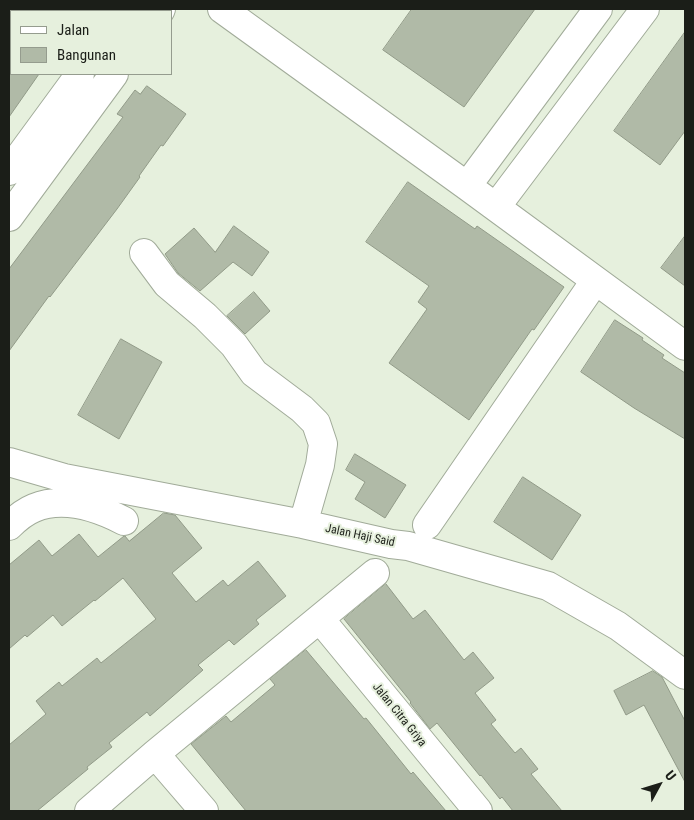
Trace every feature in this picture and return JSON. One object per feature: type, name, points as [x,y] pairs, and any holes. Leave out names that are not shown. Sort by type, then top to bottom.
[{"type":"street","points":[[222,9],[468,186],[685,346]]},
{"type":"street","points":[[468,186],[598,9]]},
{"type":"street","points":[[496,207],[646,9]]},
{"type":"street","points":[[9,171],[79,75]]},
{"type":"street","points":[[9,217],[113,75]]},
{"type":"street","points":[[144,253],[167,284],[205,316],[234,345],[254,373],[302,409],[316,423],[324,444],[303,524]]},
{"type":"street","points":[[426,525],[595,281]]},
{"type":"street","name":"Jalan Haji Said","points":[[9,462],[64,478],[408,546],[548,586],[618,626],[685,675]]},
{"type":"street","points":[[9,526],[33,508],[49,504],[68,503],[108,513],[124,521]]},
{"type":"street","points":[[89,811],[155,754],[375,573]]},
{"type":"street","name":"Jalan Citra Griya","points":[[320,619],[478,811]]},
{"type":"street","points":[[155,754],[204,811]]},
{"type":"building","points":[[412,9],[535,9],[464,107],[383,50]]},
{"type":"building","points":[[685,32],[685,131],[660,165],[614,131]]},
{"type":"building","points":[[9,74],[38,75],[9,117]]},
{"type":"building","points":[[147,86],[186,114],[163,146],[161,145],[117,209],[9,351],[9,269],[123,117],[117,114],[135,90],[140,94]]},
{"type":"building","points":[[408,182],[475,229],[477,226],[564,287],[534,330],[532,329],[469,420],[389,363],[427,309],[418,302],[429,286],[366,242]]},
{"type":"building","points":[[234,226],[269,252],[252,276],[233,262],[200,291],[178,273],[165,254],[194,228],[215,252]]},
{"type":"building","points":[[685,236],[685,286],[661,268]]},
{"type":"building","points":[[254,292],[270,311],[245,334],[227,316]]},
{"type":"building","points":[[615,320],[643,338],[642,340],[664,355],[662,358],[685,373],[685,439],[634,408],[581,372]]},
{"type":"building","points":[[121,339],[162,362],[119,439],[78,415]]},
{"type":"building","points":[[355,454],[406,485],[385,518],[355,499],[365,482],[346,470]]},
{"type":"building","points":[[523,477],[581,515],[552,560],[494,522]]},
{"type":"building","points":[[164,513],[175,515],[202,548],[172,573],[196,602],[223,580],[228,586],[258,561],[286,596],[256,620],[259,624],[234,645],[229,640],[198,665],[203,670],[150,716],[147,712],[109,743],[112,747],[37,811],[9,811],[9,745],[46,714],[36,701],[59,682],[62,686],[97,658],[101,663],[156,619],[123,578],[62,626],[53,615],[27,637],[25,635],[9,649],[9,565],[39,540],[52,556],[79,534],[98,557],[124,536],[129,541]]},
{"type":"building","points":[[386,584],[413,619],[425,610],[464,660],[473,652],[494,678],[475,693],[496,720],[491,724],[515,753],[521,748],[538,769],[531,774],[562,811],[513,811],[502,797],[500,799],[480,776],[437,723],[430,729],[411,702],[344,619]]},
{"type":"building","points":[[306,650],[364,719],[366,718],[411,774],[413,772],[446,811],[246,811],[191,744],[226,716],[231,722],[275,685],[270,679]]},
{"type":"building","points":[[653,671],[662,677],[685,721],[685,782],[644,705],[626,715],[614,691]]}]
